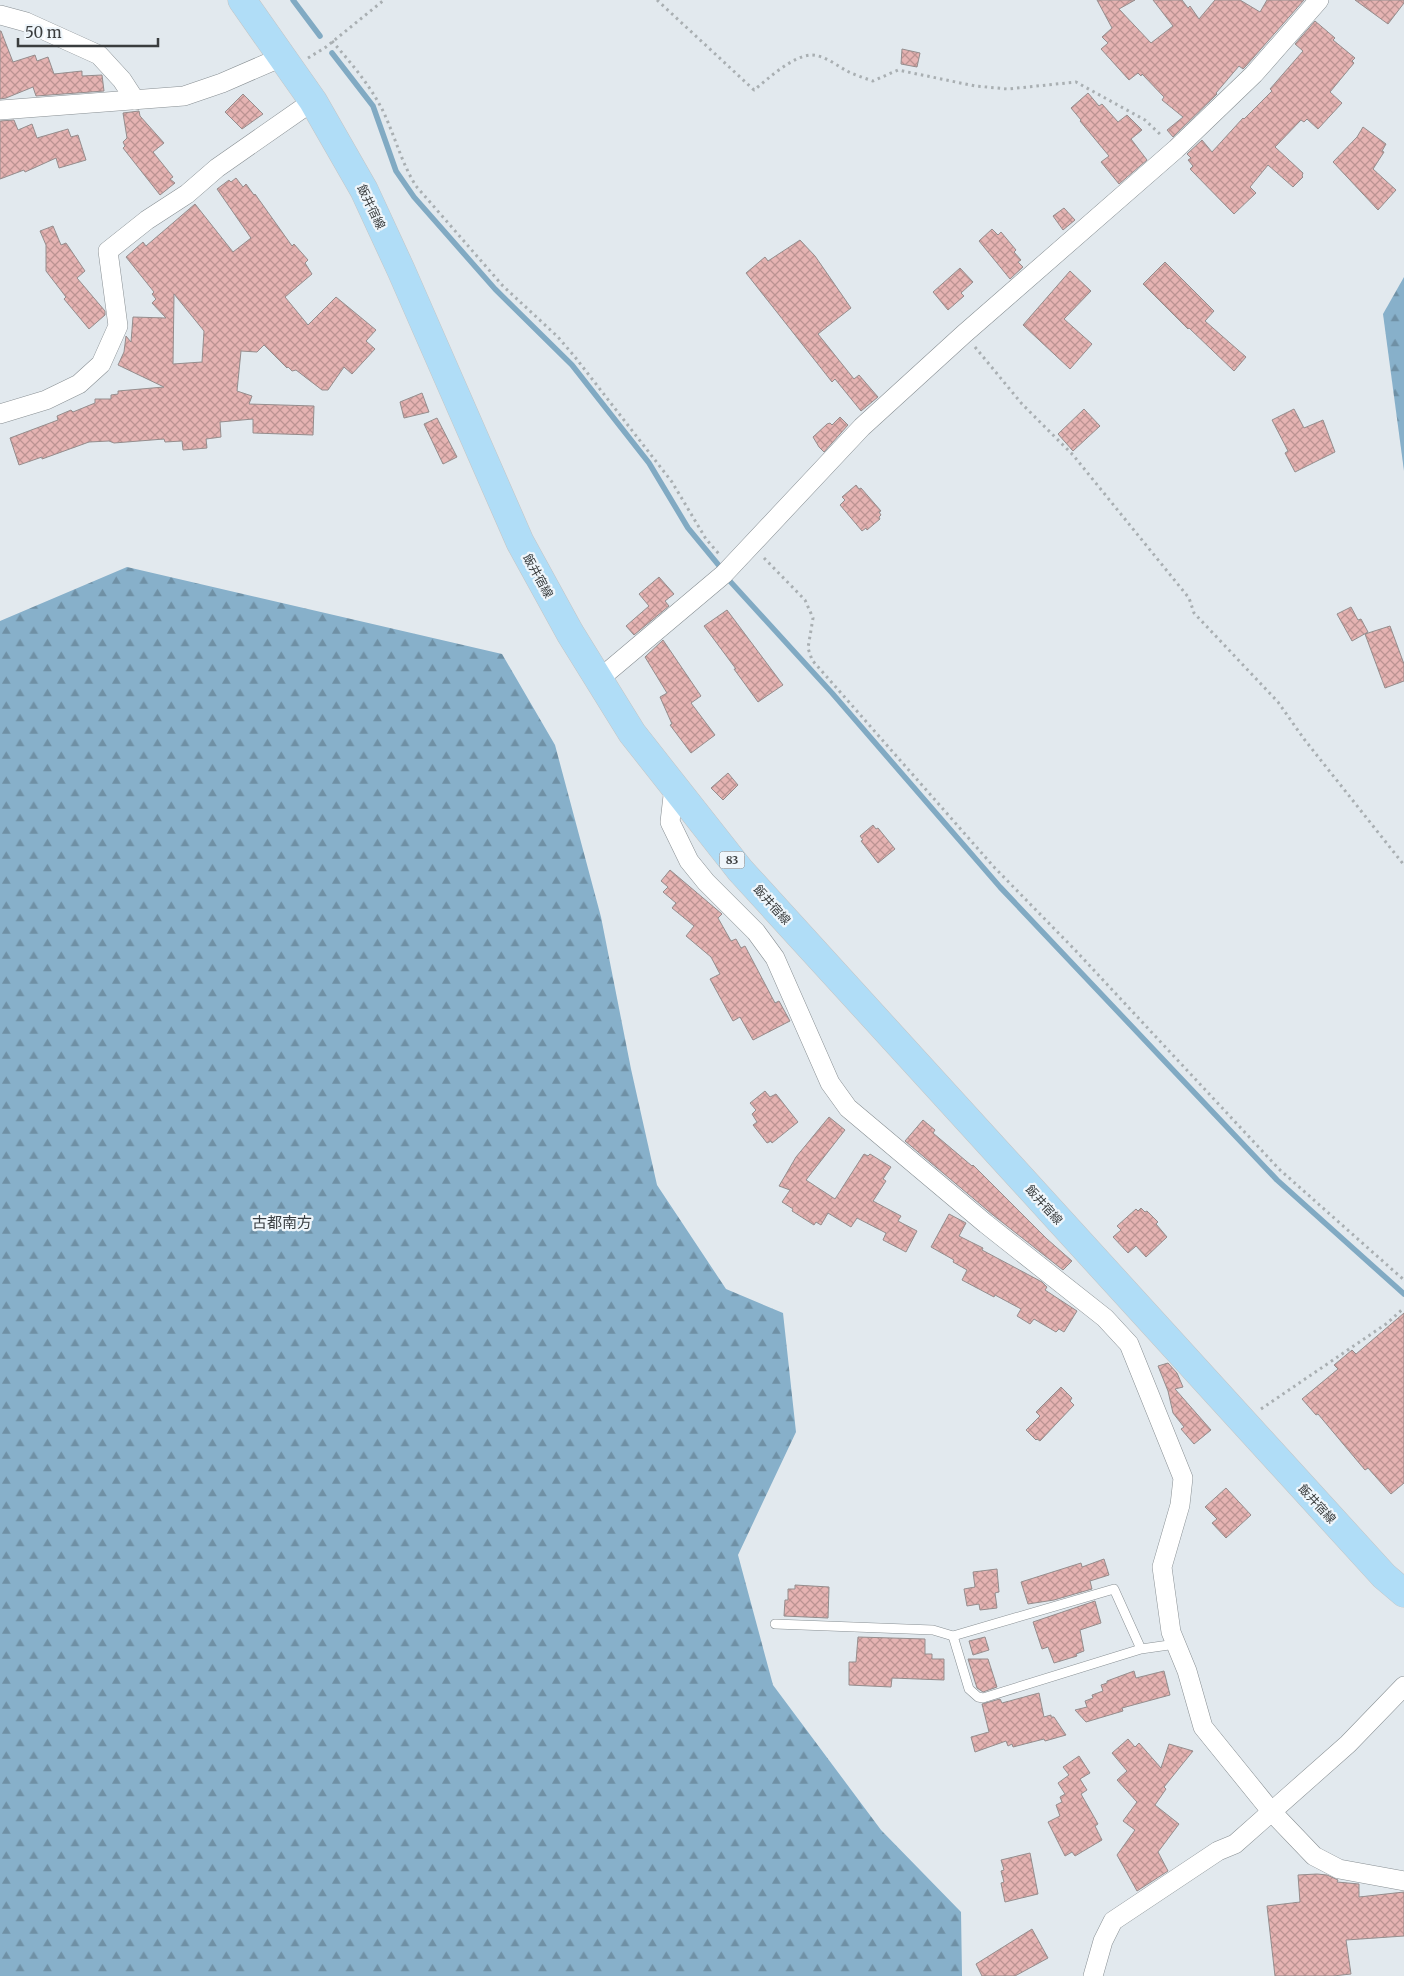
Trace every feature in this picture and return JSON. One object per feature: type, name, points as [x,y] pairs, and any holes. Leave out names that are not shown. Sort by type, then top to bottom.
[{"type":"main road","name":"飯井宿線","points":[[242,0],[314,101],[364,190],[520,542],[570,634],[632,733],[740,870],[1242,1422],[1384,1576],[1404,1593]]},
{"type":"street","points":[[598,680],[731,568],[862,428],[964,334],[1176,149],[1254,74],[1319,0]]},
{"type":"street","points":[[0,15],[26,22],[99,55],[122,80],[135,100]]},
{"type":"street","points":[[0,110],[184,96],[286,63]]},
{"type":"street","points":[[0,414],[46,400],[79,384],[101,364],[118,326],[108,251],[147,220],[187,194],[217,168],[314,101]]},
{"type":"street","points":[[674,787],[670,822],[689,860],[706,882],[756,932],[775,958],[830,1083],[848,1108],[986,1224],[1105,1318],[1128,1344],[1183,1478],[1180,1505],[1162,1568],[1168,1614],[1203,1727],[1271,1811],[1314,1856],[1339,1869],[1404,1881]]},
{"type":"street","points":[[1093,1976],[1103,1941],[1113,1921],[1218,1851],[1235,1844],[1348,1744],[1404,1686]]},
{"type":"lane","points":[[775,1624],[933,1630],[953,1636],[1114,1589],[1141,1649]]},
{"type":"lane","points":[[953,1636],[969,1689],[978,1697],[983,1698],[1141,1649],[1176,1644]]},
{"type":"path","points":[[286,63],[332,41],[384,0]]},
{"type":"path","points":[[657,0],[754,90],[782,68],[811,55],[825,59],[848,72],[873,81],[898,70],[975,86],[1008,89],[1076,82],[1145,120],[1176,149]]},
{"type":"path","points":[[332,41],[361,75],[383,111],[405,169],[416,186],[503,286],[558,337],[575,357],[672,482],[706,539],[731,568]]},
{"type":"path","points":[[964,334],[1022,404],[1073,455],[1189,598],[1194,613],[1278,702],[1304,739],[1404,865]]},
{"type":"path","points":[[752,545],[805,600],[813,618],[808,648],[812,660],[994,867],[1083,958],[1279,1169],[1404,1280]]},
{"type":"path","points":[[1242,1422],[1386,1324],[1404,1308]]},
{"type":"green space","points":[[1404,277],[1404,471],[1383,314]]},
{"type":"green space","points":[[127,567],[502,654],[555,745],[601,917],[631,1069],[657,1185],[726,1289],[783,1313],[796,1432],[738,1555],[773,1685],[881,1830],[961,1912],[962,1976],[0,1976],[0,621]]},
{"type":"building","points":[[1097,0],[1135,0],[1119,9],[1151,43],[1173,26],[1153,0],[1182,0],[1188,8],[1190,6],[1199,19],[1215,0],[1240,0],[1260,12],[1267,0],[1304,0],[1246,66],[1243,69],[1239,66],[1217,94],[1173,137],[1167,130],[1183,117],[1162,100],[1164,97],[1142,74],[1141,76],[1138,73],[1129,80],[1101,49],[1108,43],[1102,37],[1112,28]]},
{"type":"building","points":[[1355,0],[1404,0],[1404,3],[1388,24]]},
{"type":"building","points":[[1315,21],[1335,38],[1333,40],[1355,58],[1352,61],[1354,63],[1330,92],[1342,103],[1318,129],[1307,119],[1304,122],[1301,120],[1275,147],[1303,173],[1303,177],[1293,187],[1268,165],[1250,187],[1256,193],[1234,214],[1190,169],[1193,166],[1188,160],[1191,158],[1187,154],[1202,140],[1212,152],[1243,118],[1272,91],[1270,89],[1303,51],[1295,44]]},
{"type":"building","points":[[0,31],[13,62],[35,55],[37,61],[48,57],[54,74],[82,71],[82,76],[102,75],[104,91],[36,96],[33,87],[0,99]]},
{"type":"building","points":[[902,49],[920,53],[917,67],[901,64]]},
{"type":"building","points":[[1088,93],[1099,106],[1102,104],[1118,122],[1127,115],[1142,130],[1131,139],[1147,160],[1119,184],[1101,162],[1109,156],[1071,108]]},
{"type":"building","points":[[243,94],[263,114],[242,129],[225,112]]},
{"type":"building","points":[[139,111],[140,116],[164,143],[153,152],[173,177],[170,179],[175,183],[160,195],[123,148],[125,146],[123,142],[127,138],[123,113]]},
{"type":"building","points":[[14,120],[18,130],[32,124],[37,138],[68,129],[71,137],[78,135],[86,160],[59,168],[56,158],[25,172],[24,170],[0,179],[0,121]]},
{"type":"building","points":[[1363,127],[1386,144],[1382,151],[1384,152],[1373,169],[1396,190],[1378,210],[1333,162],[1357,137]]},
{"type":"building","points":[[236,178],[243,187],[246,184],[292,246],[294,244],[308,260],[305,263],[312,274],[285,297],[308,325],[336,297],[376,330],[366,341],[375,349],[352,374],[344,367],[328,390],[322,390],[296,370],[292,371],[287,368],[264,345],[257,352],[241,351],[237,391],[252,396],[249,404],[314,406],[313,435],[253,433],[253,419],[220,422],[221,437],[206,439],[207,448],[183,450],[182,441],[165,442],[164,439],[114,443],[109,441],[89,442],[19,465],[10,438],[58,420],[57,416],[95,403],[95,399],[111,399],[111,395],[118,394],[118,391],[164,387],[118,365],[124,352],[126,336],[131,342],[133,317],[166,318],[152,303],[156,299],[152,294],[154,292],[126,257],[143,242],[146,246],[195,204],[233,252],[251,238],[217,189],[229,180],[231,182]],"holes":[[[174,294],[204,331],[202,362],[173,364]]]},
{"type":"building","points":[[1064,208],[1075,220],[1063,230],[1053,216]]},
{"type":"building","points":[[53,226],[61,245],[66,243],[85,271],[77,278],[105,311],[105,315],[89,329],[64,299],[66,297],[46,271],[46,245],[40,231]]},
{"type":"building","points":[[992,229],[998,235],[1001,232],[1016,250],[1014,252],[1021,260],[1018,262],[1023,267],[1010,279],[979,241]]},
{"type":"building","points":[[800,240],[815,256],[851,308],[818,334],[854,379],[859,375],[878,397],[861,411],[835,379],[832,382],[746,273],[765,257],[768,261]]},
{"type":"building","points":[[1165,262],[1214,311],[1205,321],[1246,357],[1234,371],[1143,284]]},
{"type":"building","points":[[960,268],[973,282],[961,293],[964,296],[948,310],[933,292]]},
{"type":"building","points":[[1070,271],[1091,291],[1064,319],[1092,344],[1070,369],[1023,325]]},
{"type":"building","points":[[422,393],[429,412],[404,418],[400,402]]},
{"type":"building","points":[[1084,409],[1100,426],[1073,451],[1058,434]]},
{"type":"building","points":[[1294,409],[1304,428],[1323,420],[1335,452],[1295,472],[1285,453],[1288,451],[1272,420]]},
{"type":"building","points":[[840,417],[848,425],[824,452],[813,437],[827,424],[830,423],[832,425]]},
{"type":"building","points":[[437,418],[457,457],[443,464],[424,424]]},
{"type":"building","points":[[856,485],[859,489],[861,488],[881,511],[879,512],[881,515],[880,519],[867,530],[866,528],[862,531],[840,505],[845,500],[842,497]]},
{"type":"building","points":[[659,577],[674,594],[665,601],[669,606],[634,635],[626,626],[649,606],[639,594]]},
{"type":"building","points":[[1351,607],[1358,620],[1361,619],[1368,632],[1352,641],[1337,614]]},
{"type":"building","points":[[727,610],[783,685],[758,702],[704,626]]},
{"type":"building","points":[[1390,626],[1404,664],[1404,681],[1385,688],[1365,634]]},
{"type":"building","points":[[663,640],[701,696],[691,703],[715,735],[691,753],[670,725],[672,724],[660,697],[667,693],[645,657]]},
{"type":"building","points":[[728,773],[738,785],[723,800],[711,788]]},
{"type":"building","points":[[873,825],[876,829],[878,828],[895,849],[878,863],[861,841],[863,840],[860,836]]},
{"type":"building","points":[[670,870],[722,914],[718,918],[731,941],[736,939],[741,948],[745,946],[775,1003],[779,1001],[790,1021],[753,1040],[740,1017],[733,1021],[710,979],[720,974],[711,957],[686,936],[694,926],[672,908],[676,903],[663,892],[668,887],[661,881]]},
{"type":"building","points":[[765,1091],[770,1097],[776,1094],[798,1122],[772,1143],[771,1141],[767,1143],[753,1125],[757,1122],[752,1114],[756,1110],[750,1103]]},
{"type":"building","points":[[829,1117],[845,1130],[806,1180],[835,1199],[864,1154],[868,1156],[870,1154],[891,1167],[883,1179],[886,1181],[873,1201],[901,1216],[898,1221],[917,1231],[906,1252],[883,1240],[886,1233],[857,1218],[851,1227],[828,1213],[821,1225],[816,1222],[814,1225],[782,1202],[790,1190],[779,1186],[796,1157]]},
{"type":"building","points":[[923,1120],[935,1130],[933,1133],[973,1165],[1047,1239],[1072,1261],[1063,1270],[993,1215],[905,1141]]},
{"type":"building","points":[[1141,1208],[1158,1222],[1156,1224],[1167,1237],[1146,1257],[1136,1246],[1128,1253],[1113,1237],[1121,1230],[1117,1226],[1136,1209],[1138,1211]]},
{"type":"building","points":[[949,1214],[966,1223],[959,1236],[1042,1282],[1047,1287],[1045,1290],[1077,1311],[1064,1332],[1059,1329],[1056,1332],[1034,1319],[1030,1324],[1017,1316],[1021,1309],[962,1280],[967,1270],[931,1247]]},
{"type":"building","points":[[1404,1313],[1404,1483],[1391,1494],[1368,1468],[1365,1470],[1318,1414],[1316,1415],[1302,1399],[1338,1369],[1334,1365],[1352,1350],[1356,1354]]},
{"type":"building","points":[[1168,1363],[1177,1373],[1183,1387],[1175,1389],[1211,1430],[1194,1444],[1181,1429],[1184,1427],[1173,1413],[1168,1391],[1158,1366]]},
{"type":"building","points":[[1061,1387],[1072,1398],[1070,1401],[1074,1405],[1040,1441],[1036,1440],[1026,1430],[1040,1416],[1036,1412]]},
{"type":"building","points":[[1226,1488],[1251,1515],[1226,1538],[1212,1523],[1217,1519],[1205,1507]]},
{"type":"building","points":[[1104,1559],[1109,1575],[1090,1581],[1092,1589],[1054,1600],[1028,1604],[1021,1582],[1081,1563],[1082,1567]]},
{"type":"building","points":[[997,1569],[999,1592],[995,1593],[997,1608],[980,1610],[979,1604],[967,1606],[964,1589],[975,1587],[973,1572]]},
{"type":"building","points":[[795,1585],[829,1587],[828,1618],[784,1616],[785,1600],[788,1600],[788,1589],[795,1589]]},
{"type":"building","points":[[1095,1601],[1101,1623],[1080,1630],[1084,1651],[1076,1654],[1077,1656],[1054,1663],[1048,1647],[1042,1649],[1033,1622]]},
{"type":"building","points":[[858,1637],[925,1639],[925,1654],[932,1654],[932,1659],[944,1659],[944,1680],[892,1678],[891,1687],[849,1685],[849,1662],[856,1662]]},
{"type":"building","points":[[985,1637],[989,1650],[973,1655],[969,1641]]},
{"type":"building","points":[[968,1659],[988,1659],[997,1687],[983,1692],[977,1688]]},
{"type":"building","points":[[1134,1671],[1136,1678],[1164,1671],[1170,1695],[1122,1708],[1123,1711],[1086,1722],[1075,1710],[1087,1707],[1085,1701],[1093,1698],[1092,1695],[1103,1691],[1101,1685],[1107,1683],[1107,1681]]},
{"type":"building","points":[[1039,1693],[1044,1717],[1051,1715],[1051,1717],[1054,1717],[1066,1735],[1013,1747],[1012,1744],[1008,1746],[1006,1741],[975,1752],[971,1737],[989,1732],[982,1704],[1000,1699],[1002,1703]]},
{"type":"building","points":[[1128,1739],[1135,1747],[1139,1743],[1161,1768],[1169,1744],[1193,1751],[1164,1787],[1166,1789],[1155,1805],[1179,1824],[1158,1852],[1168,1871],[1137,1891],[1117,1855],[1135,1830],[1123,1821],[1137,1802],[1117,1780],[1127,1771],[1112,1753]]},
{"type":"building","points":[[1079,1756],[1090,1773],[1080,1779],[1087,1790],[1081,1794],[1098,1824],[1095,1826],[1102,1840],[1075,1856],[1072,1852],[1065,1856],[1048,1822],[1060,1816],[1056,1805],[1062,1802],[1060,1797],[1065,1794],[1058,1783],[1069,1775],[1063,1767]]},
{"type":"building","points":[[1030,1853],[1038,1894],[1005,1902],[1001,1883],[1004,1882],[1001,1871],[1004,1870],[1001,1860]]},
{"type":"building","points":[[1298,1875],[1327,1875],[1338,1880],[1337,1882],[1359,1884],[1359,1897],[1404,1892],[1404,1936],[1346,1940],[1351,1974],[1333,1976],[1275,1976],[1267,1906],[1300,1902]]},
{"type":"building","points":[[1032,1929],[1048,1958],[1015,1976],[982,1976],[976,1964]]},
{"type":"waterway","points":[[293,0],[320,36]]},
{"type":"waterway","points":[[332,53],[373,106],[396,171],[414,197],[495,289],[572,365],[649,463],[688,528],[721,568]]},
{"type":"waterway","points":[[728,579],[832,693],[1000,887],[1277,1180],[1404,1294]]},
{"type":"district","name":"古都南方","points":[[282,1223]]}]
